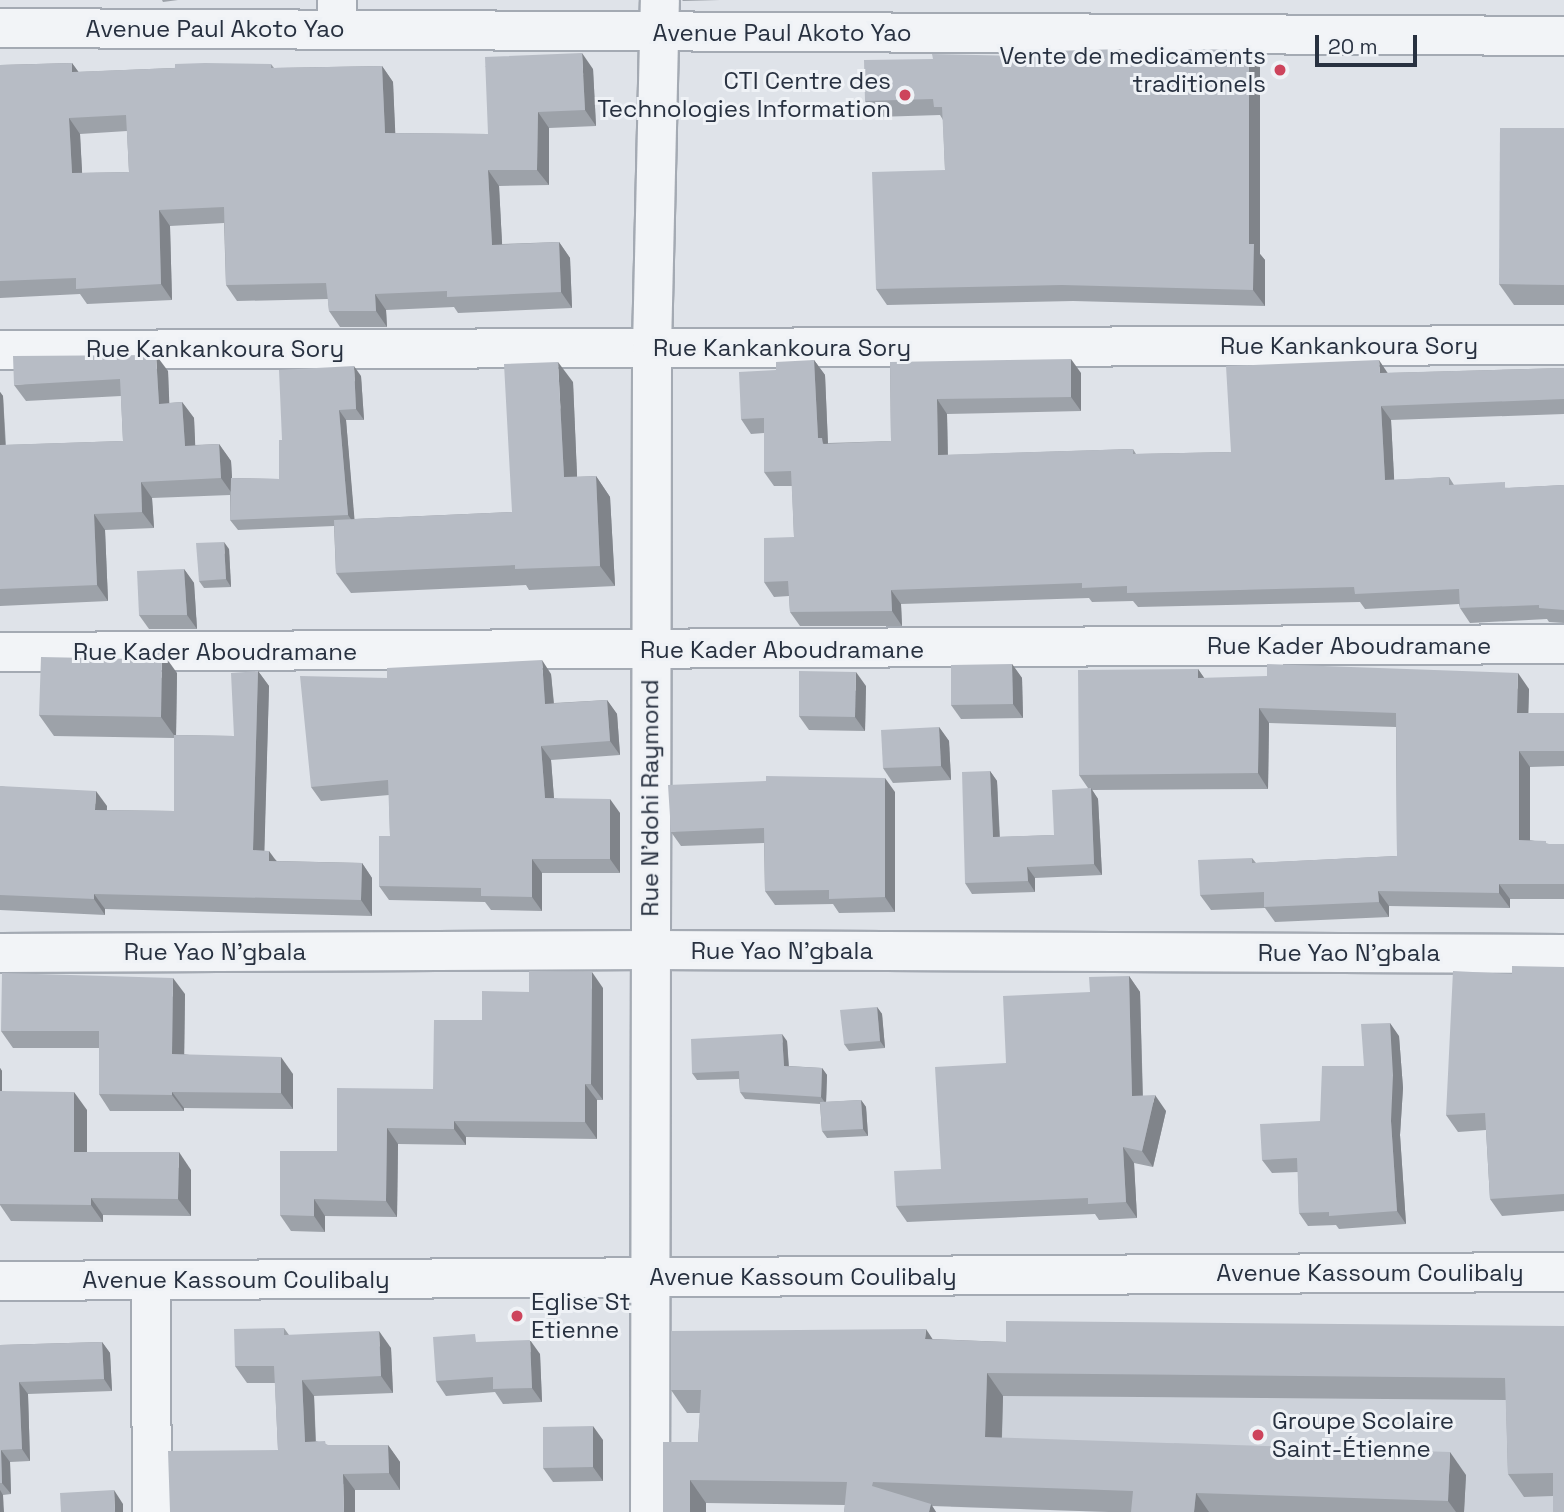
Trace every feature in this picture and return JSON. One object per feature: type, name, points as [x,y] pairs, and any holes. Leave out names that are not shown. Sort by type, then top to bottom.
[{"type":"street","name":"Avenue Paul Akoto Yao","points":[[0,28],[338,15],[659,16],[1564,36]]},
{"type":"street","name":"Rue N'dohi Raymond","points":[[650,1512],[652,348],[659,16]]},
{"type":"street","name":"Rue Kankankoura Sory","points":[[0,350],[1564,345]]},
{"type":"street","name":"Rue Kader Aboudramane","points":[[0,652],[1564,645]]},
{"type":"street","name":"Rue Yao N'gbala","points":[[0,953],[650,950],[1564,954]]},
{"type":"street","name":"Avenue Kassoum Coulibaly","points":[[0,1281],[1564,1272]]},
{"type":"street","points":[[151,1280],[152,1512]]},
{"type":"shaded area","name":"Groupe Scolaire Saint-Étienne","points":[[1564,1348],[1564,1512],[1109,1512],[951,1507],[955,1351]]},
{"type":"building","points":[[1121,49],[1121,56],[1188,54],[1188,49],[1249,50],[1249,244],[1254,244],[1253,290],[1062,285],[876,289],[872,172],[945,170],[942,107],[934,107],[933,99],[865,101],[864,60],[933,59],[932,54],[1020,56],[1020,52]]},
{"type":"building","points":[[582,53],[585,110],[538,112],[537,170],[488,170],[492,245],[559,242],[561,292],[447,297],[447,291],[375,294],[376,311],[329,311],[326,283],[226,285],[224,207],[159,210],[161,284],[76,289],[76,278],[0,281],[0,65],[72,63],[72,72],[175,68],[175,64],[205,63],[271,64],[271,68],[382,66],[385,133],[488,134],[485,57]],"holes":[[[126,115],[129,172],[72,173],[69,118]]]},
{"type":"building","points":[[1500,128],[1564,128],[1564,285],[1499,284]]},
{"type":"building","points":[[156,355],[159,404],[182,402],[185,446],[219,444],[221,478],[141,482],[142,512],[94,514],[97,585],[0,589],[0,445],[123,441],[120,379],[14,385],[13,356]]},
{"type":"building","points":[[1071,359],[1071,397],[937,399],[938,455],[1133,449],[1133,454],[1231,452],[1226,366],[1379,360],[1380,373],[1564,368],[1564,399],[1381,406],[1385,480],[1449,477],[1449,485],[1505,482],[1505,488],[1564,485],[1564,610],[1539,608],[1539,605],[1460,608],[1459,589],[1355,594],[1354,587],[1127,593],[1127,586],[1082,588],[1082,583],[891,590],[892,611],[790,612],[788,581],[764,582],[764,538],[794,537],[791,471],[764,472],[764,418],[741,419],[739,372],[776,370],[776,362],[814,360],[818,438],[822,438],[823,444],[891,441],[890,362]]},
{"type":"building","points":[[558,362],[564,477],[596,476],[600,566],[515,569],[515,565],[336,573],[334,520],[512,512],[504,364]]},
{"type":"building","points":[[354,366],[356,409],[339,410],[348,515],[230,520],[231,478],[279,479],[279,440],[282,440],[279,370]]},
{"type":"building","points":[[224,542],[226,579],[199,581],[196,543]]},
{"type":"building","points":[[184,569],[187,615],[139,615],[137,571]]},
{"type":"building","points":[[136,652],[162,652],[161,717],[39,715],[41,657],[137,659]]},
{"type":"building","points":[[542,660],[545,704],[607,700],[610,741],[541,746],[545,798],[610,799],[610,859],[532,859],[532,897],[481,896],[481,888],[379,886],[379,836],[390,836],[388,780],[311,787],[300,676],[387,678],[387,668]]},
{"type":"building","points":[[1012,664],[1013,704],[951,705],[951,665]]},
{"type":"building","points":[[1267,664],[1518,673],[1517,713],[1564,713],[1564,751],[1519,751],[1519,840],[1564,844],[1564,884],[1499,884],[1499,893],[1378,891],[1379,902],[1264,907],[1264,892],[1200,895],[1198,860],[1252,858],[1252,863],[1397,856],[1396,713],[1259,708],[1258,773],[1079,775],[1078,670],[1198,669],[1198,678],[1267,676]]},
{"type":"building","points":[[258,671],[253,850],[269,851],[269,861],[362,863],[361,900],[94,894],[94,899],[0,895],[0,786],[96,791],[95,810],[174,811],[174,735],[234,736],[231,673]]},
{"type":"building","points":[[799,671],[856,672],[855,717],[799,716]]},
{"type":"building","points":[[939,727],[941,766],[883,768],[881,730]]},
{"type":"building","points":[[990,771],[993,837],[1054,835],[1052,790],[1091,788],[1094,864],[1027,867],[1028,881],[965,883],[962,772]]},
{"type":"building","points":[[766,776],[885,778],[885,897],[829,899],[829,890],[765,891],[764,828],[671,832],[668,785],[766,781]]},
{"type":"building","points":[[1512,966],[1564,967],[1564,1194],[1490,1199],[1485,1113],[1446,1115],[1453,971],[1512,974]]},
{"type":"building","points":[[529,971],[592,972],[591,1084],[585,1084],[585,1122],[454,1121],[454,1129],[387,1128],[386,1201],[314,1199],[314,1216],[280,1215],[280,1151],[337,1151],[337,1088],[433,1089],[434,1020],[482,1020],[482,991],[529,992]]},
{"type":"building","points":[[2,973],[173,978],[172,1054],[281,1057],[281,1093],[99,1094],[99,1031],[1,1031]]},
{"type":"building","points":[[1129,976],[1132,1096],[1155,1095],[1142,1151],[1123,1147],[1126,1202],[1088,1204],[1088,1198],[896,1206],[894,1171],[941,1169],[935,1067],[1006,1063],[1003,996],[1090,992],[1089,977]]},
{"type":"building","points":[[877,1007],[880,1041],[844,1044],[840,1010]]},
{"type":"building","points":[[1390,1023],[1393,1075],[1391,1121],[1397,1211],[1329,1216],[1329,1212],[1299,1213],[1297,1158],[1262,1160],[1260,1124],[1320,1121],[1322,1066],[1364,1066],[1361,1024]]},
{"type":"building","points":[[782,1034],[784,1066],[822,1068],[821,1097],[740,1092],[739,1071],[692,1073],[691,1039]]},
{"type":"building","points":[[0,1091],[74,1092],[74,1152],[179,1152],[178,1199],[91,1198],[91,1205],[0,1204]]},
{"type":"building","points":[[861,1100],[863,1129],[822,1131],[820,1102]]},
{"type":"building","points":[[1006,1321],[1564,1326],[1564,1512],[1553,1512],[1553,1473],[1508,1474],[1505,1378],[987,1373],[985,1437],[1450,1452],[1448,1501],[1196,1493],[1194,1512],[1131,1512],[1133,1491],[873,1482],[872,1486],[931,1504],[929,1512],[844,1512],[847,1482],[690,1480],[690,1512],[663,1512],[663,1442],[698,1442],[701,1390],[671,1390],[671,1331],[926,1329],[925,1339],[1006,1342]]},
{"type":"building","points":[[284,1328],[284,1335],[379,1331],[381,1376],[302,1380],[305,1442],[325,1441],[326,1445],[388,1445],[389,1473],[343,1474],[344,1512],[170,1512],[168,1451],[278,1450],[274,1366],[235,1366],[234,1329]]},
{"type":"building","points":[[475,1334],[476,1342],[530,1340],[532,1388],[493,1389],[493,1377],[436,1381],[433,1337]]},
{"type":"building","points":[[102,1342],[104,1379],[19,1382],[22,1449],[1,1450],[0,1483],[0,1345]]},
{"type":"building","points":[[593,1426],[593,1467],[543,1468],[543,1427]]},
{"type":"building","points":[[114,1490],[115,1512],[61,1512],[60,1493]]},
{"type":"place","name":"Vente de medicaments traditionels","points":[[1280,70]]},
{"type":"place","name":"CTI Centre des Technologies Information","points":[[905,95]]},
{"type":"place","name":"Eglise St Etienne","points":[[517,1316]]},
{"type":"place","name":"Groupe Scolaire Saint-Étienne","points":[[1258,1435]]}]
